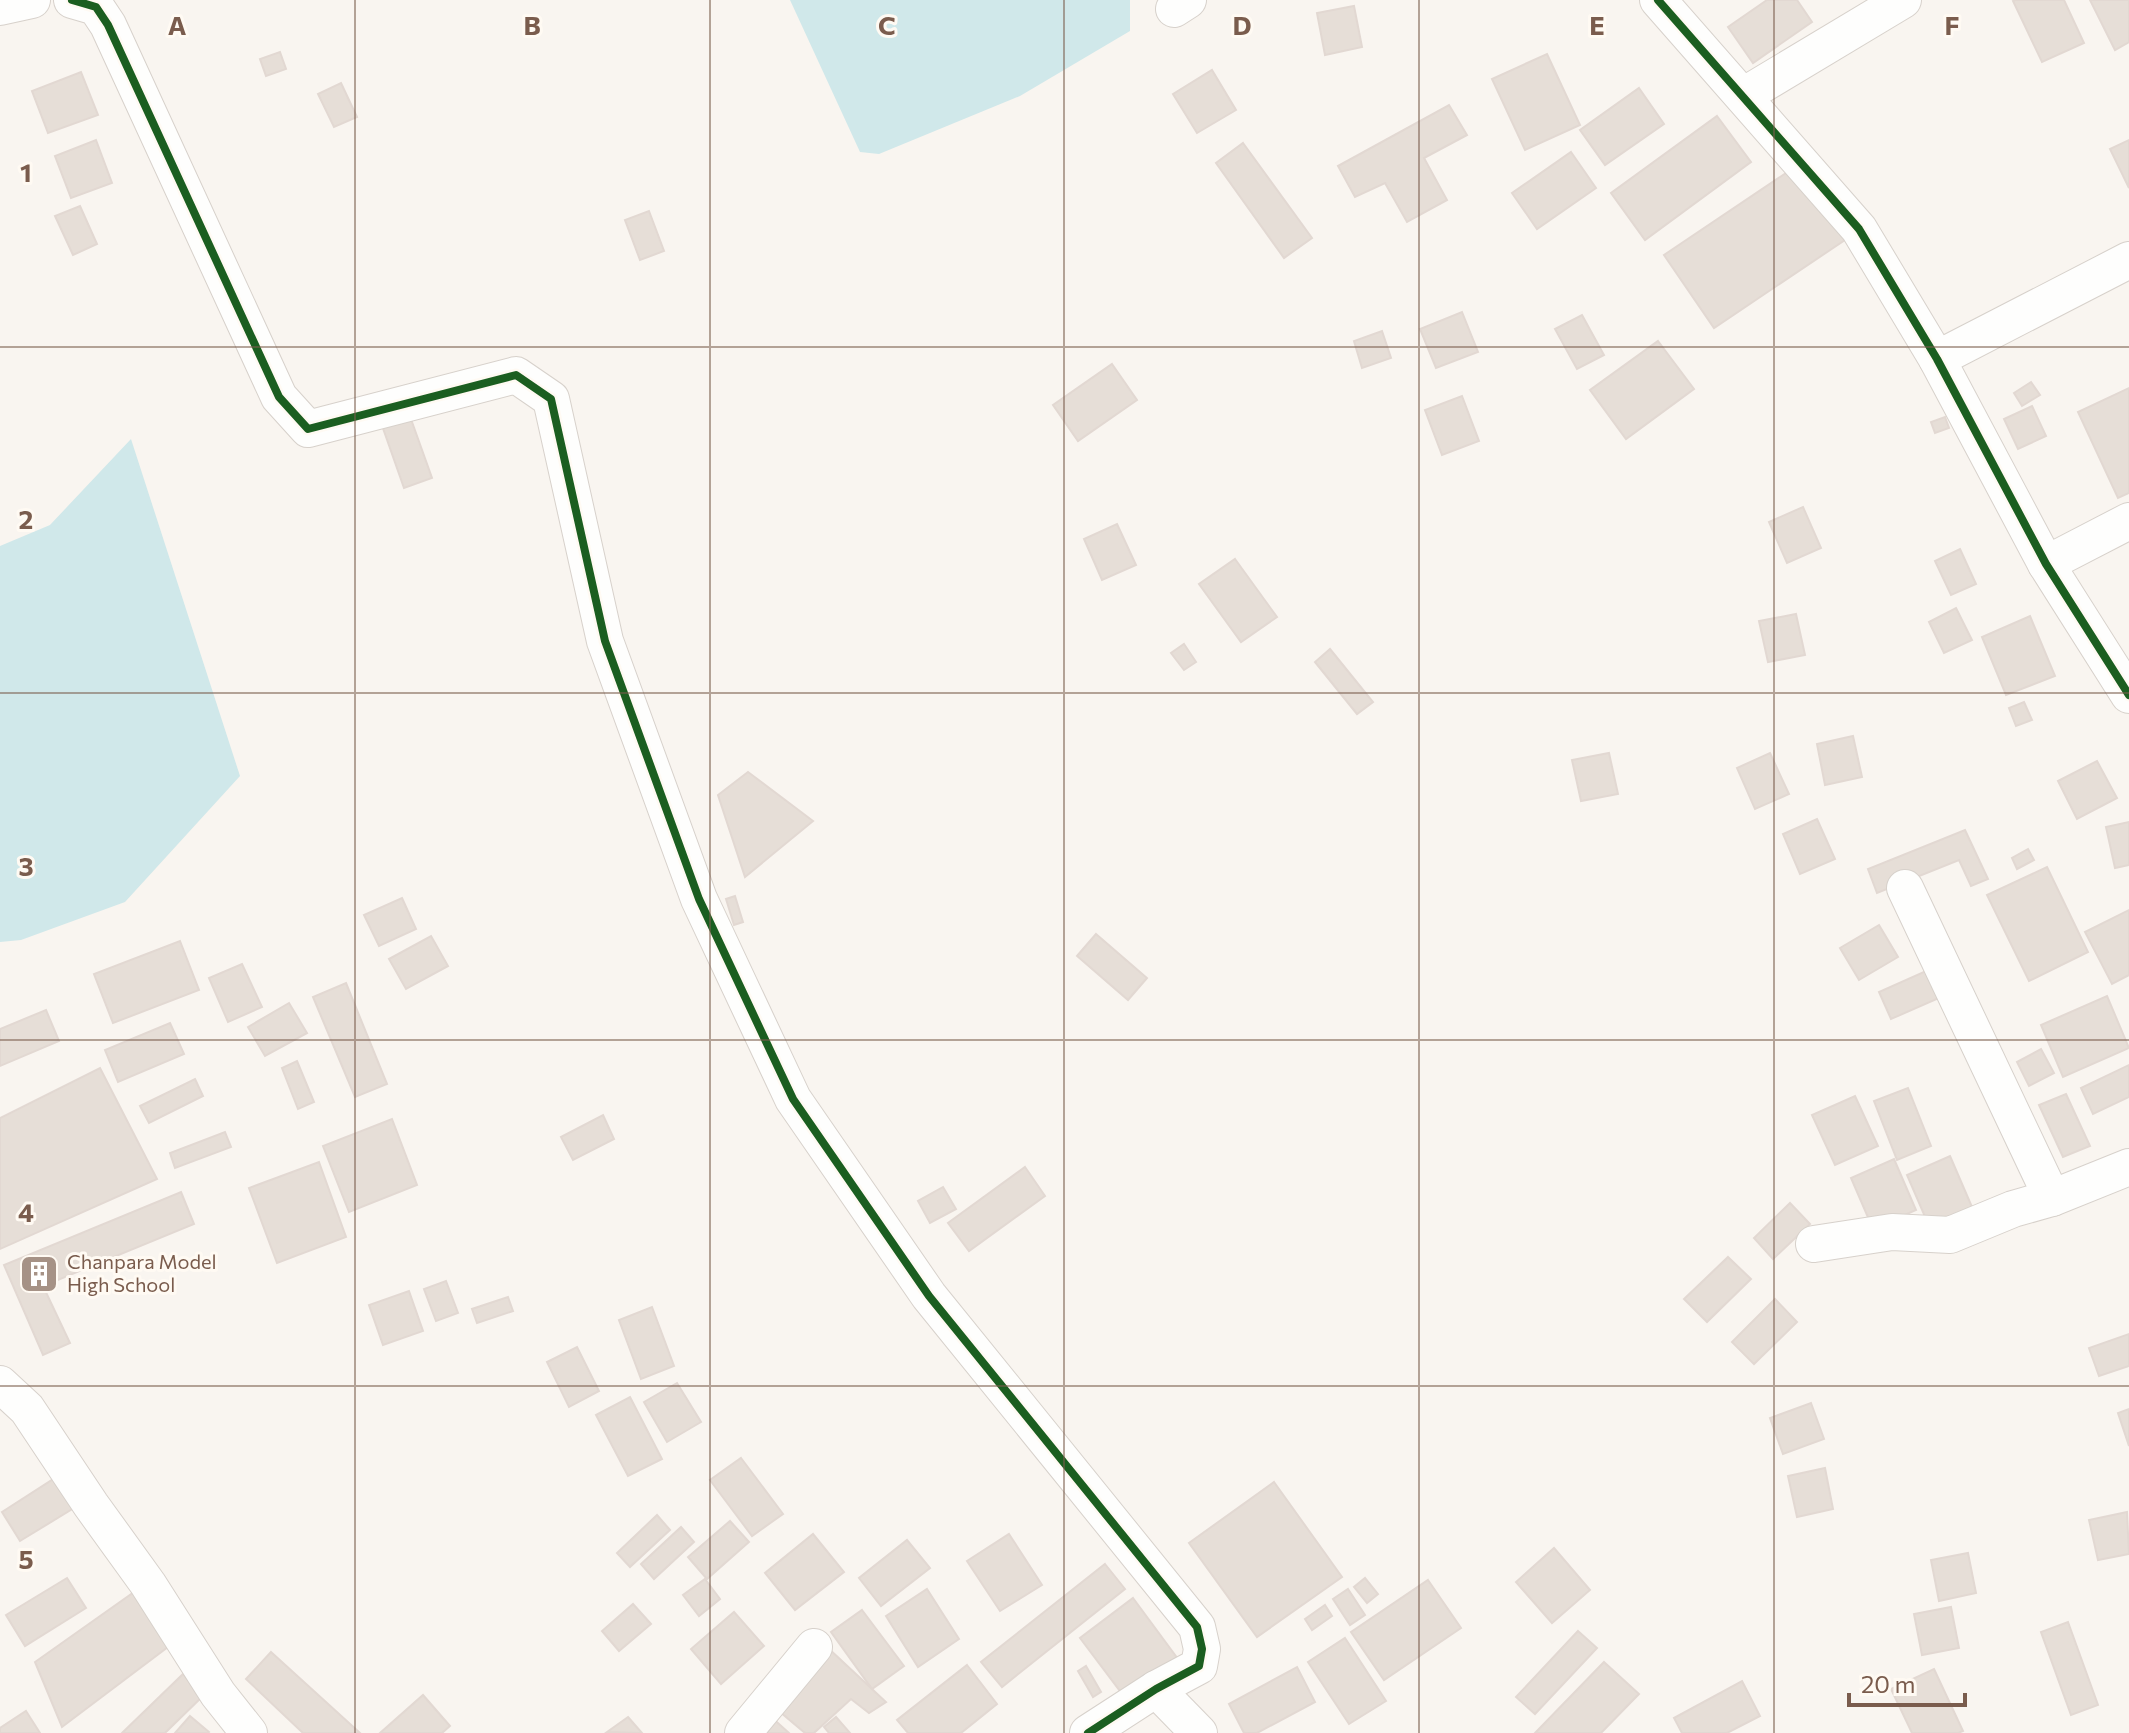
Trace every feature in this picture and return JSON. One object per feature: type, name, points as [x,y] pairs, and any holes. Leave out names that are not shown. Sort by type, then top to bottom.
[{"type":"street","points":[[0,7],[32,0]]},
{"type":"street","points":[[72,0],[96,7],[108,25],[279,397],[308,429],[516,375],[551,399],[605,641],[706,913],[793,1099],[929,1296],[1197,1627],[1202,1649],[1199,1666],[1156,1689],[1088,1733]]},
{"type":"street","points":[[1658,0],[1859,229],[1937,359],[2046,564],[2129,695]]},
{"type":"street","points":[[1743,96],[1903,0]]},
{"type":"street","points":[[1937,359],[2129,260]]},
{"type":"street","points":[[2046,564],[2129,521]]},
{"type":"street","points":[[1905,888],[2052,1198]]},
{"type":"street","points":[[1814,1244],[1892,1232],[1950,1235],[2129,1167]]},
{"type":"street","points":[[0,1384],[27,1409],[148,1584],[218,1694],[249,1733]]},
{"type":"street","points":[[743,1733],[814,1647]]},
{"type":"street","points":[[1156,1689],[1199,1733]]},
{"type":"water","points":[[790,0],[1130,0],[1130,31],[1020,96],[879,154],[860,152]]},
{"type":"water","points":[[131,439],[240,776],[125,902],[21,940],[0,942],[0,546],[50,525]]},
{"type":"building","points":[[1767,0],[1797,0],[1812,22],[1753,63],[1728,27]]},
{"type":"building","points":[[2015,0],[2064,0],[2084,43],[2042,62]]},
{"type":"building","points":[[2090,0],[2129,0],[2129,42],[2115,50]]},
{"type":"building","points":[[1354,6],[1362,47],[1325,55],[1317,13]]},
{"type":"building","points":[[280,52],[286,69],[266,76],[260,59]]},
{"type":"building","points":[[1547,54],[1580,125],[1525,150],[1492,79]]},
{"type":"building","points":[[1212,70],[1236,110],[1197,133],[1173,94]]},
{"type":"building","points":[[81,72],[98,115],[48,133],[32,91]]},
{"type":"building","points":[[341,83],[357,117],[334,127],[318,94]]},
{"type":"building","points":[[1639,88],[1664,124],[1605,165],[1580,130]]},
{"type":"building","points":[[1449,105],[1467,135],[1424,158],[1447,200],[1407,222],[1385,183],[1355,197],[1338,166]]},
{"type":"building","points":[[1717,116],[1751,162],[1645,240],[1611,193]]},
{"type":"building","points":[[96,140],[112,183],[71,198],[55,156]]},
{"type":"building","points":[[2129,140],[2129,188],[2110,149]]},
{"type":"building","points":[[1243,143],[1312,238],[1284,258],[1216,163]]},
{"type":"building","points":[[1571,152],[1596,188],[1537,229],[1512,193]]},
{"type":"building","points":[[1795,167],[1845,240],[1714,328],[1664,255]]},
{"type":"building","points":[[80,206],[97,244],[73,255],[55,216]]},
{"type":"building","points":[[649,211],[664,251],[640,260],[625,220]]},
{"type":"building","points":[[1462,312],[1478,352],[1436,368],[1420,329]]},
{"type":"building","points":[[1582,315],[1604,355],[1577,369],[1555,329]]},
{"type":"building","points":[[1382,331],[1391,358],[1362,368],[1354,341]]},
{"type":"building","points":[[1658,341],[1694,389],[1626,439],[1590,390]]},
{"type":"building","points":[[1112,364],[1137,400],[1078,441],[1053,405]]},
{"type":"building","points":[[2031,382],[2040,395],[2022,406],[2014,393]]},
{"type":"building","points":[[2129,388],[2129,493],[2118,498],[2078,412]]},
{"type":"building","points":[[1462,396],[1479,441],[1442,455],[1425,410]]},
{"type":"building","points":[[2032,406],[2046,436],[2018,449],[2004,419]]},
{"type":"building","points":[[407,408],[432,478],[404,488],[379,417]]},
{"type":"building","points":[[1945,417],[1949,428],[1935,433],[1931,422]]},
{"type":"building","points":[[1803,507],[1821,548],[1787,563],[1769,522]]},
{"type":"building","points":[[1117,524],[1136,565],[1102,580],[1084,539]]},
{"type":"building","points":[[1960,549],[1976,584],[1951,595],[1935,561]]},
{"type":"building","points":[[1235,559],[1277,617],[1241,642],[1199,584]]},
{"type":"building","points":[[1956,608],[1972,640],[1944,653],[1929,622]]},
{"type":"building","points":[[1796,614],[1805,655],[1768,662],[1759,621]]},
{"type":"building","points":[[2030,616],[2055,676],[2006,695],[1982,637]]},
{"type":"building","points":[[1184,644],[1196,662],[1184,670],[1171,653]]},
{"type":"building","points":[[1330,649],[1373,702],[1357,714],[1315,662]]},
{"type":"building","points":[[2024,702],[2032,720],[2016,726],[2009,708]]},
{"type":"building","points":[[1853,736],[1862,777],[1825,785],[1817,744]]},
{"type":"building","points":[[1609,753],[1618,794],[1581,801],[1572,760]]},
{"type":"building","points":[[1770,753],[1789,794],[1755,809],[1737,768]]},
{"type":"building","points":[[2097,761],[2117,798],[2077,819],[2058,781]]},
{"type":"building","points":[[748,772],[813,821],[745,877],[718,795]]},
{"type":"building","points":[[1817,819],[1835,859],[1800,874],[1783,834]]},
{"type":"building","points":[[2129,822],[2129,865],[2115,868],[2106,827]]},
{"type":"building","points":[[1965,830],[1988,879],[1971,886],[1959,860],[1877,893],[1868,869]]},
{"type":"building","points":[[2028,849],[2034,860],[2017,869],[2012,858]]},
{"type":"building","points":[[2047,867],[2088,952],[2029,981],[1987,895]]},
{"type":"building","points":[[735,896],[743,922],[734,925],[726,899]]},
{"type":"building","points":[[402,898],[416,929],[379,946],[364,915]]},
{"type":"building","points":[[2129,910],[2129,975],[2112,984],[2085,932]]},
{"type":"building","points":[[1879,925],[1898,957],[1859,980],[1840,948]]},
{"type":"building","points":[[1096,934],[1147,978],[1128,1000],[1077,956]]},
{"type":"building","points":[[431,936],[448,966],[406,989],[389,959]]},
{"type":"building","points":[[180,941],[199,990],[113,1023],[94,974]]},
{"type":"building","points":[[242,964],[262,1007],[228,1022],[209,978]]},
{"type":"building","points":[[1935,967],[1948,994],[1891,1019],[1879,992]]},
{"type":"building","points":[[346,983],[387,1084],[355,1097],[313,997]]},
{"type":"building","points":[[2107,996],[2129,1048],[2063,1077],[2041,1025]]},
{"type":"building","points":[[289,1003],[307,1033],[265,1056],[248,1027]]},
{"type":"building","points":[[46,1010],[59,1041],[0,1066],[0,1029]]},
{"type":"building","points":[[170,1023],[184,1054],[118,1082],[105,1050]]},
{"type":"building","points":[[2041,1049],[2054,1073],[2029,1086],[2017,1062]]},
{"type":"building","points":[[297,1061],[314,1102],[298,1109],[282,1068]]},
{"type":"building","points":[[2129,1065],[2129,1097],[2093,1114],[2081,1088]]},
{"type":"building","points":[[100,1068],[157,1179],[0,1249],[0,1118]]},
{"type":"building","points":[[195,1079],[203,1096],[149,1123],[140,1106]]},
{"type":"building","points":[[1908,1088],[1931,1146],[1897,1160],[1874,1101]]},
{"type":"building","points":[[2066,1094],[2090,1146],[2063,1157],[2039,1105]]},
{"type":"building","points":[[1855,1096],[1878,1146],[1835,1165],[1812,1115]]},
{"type":"building","points":[[603,1115],[614,1139],[573,1160],[561,1137]]},
{"type":"building","points":[[392,1119],[417,1185],[349,1212],[323,1146]]},
{"type":"building","points":[[225,1132],[231,1147],[175,1168],[170,1153]]},
{"type":"building","points":[[1950,1156],[1972,1207],[1929,1226],[1907,1175]]},
{"type":"building","points":[[1894,1159],[1916,1210],[1873,1229],[1851,1178]]},
{"type":"building","points":[[319,1162],[346,1237],[277,1263],[249,1188]]},
{"type":"building","points":[[1025,1167],[1045,1196],[969,1251],[948,1223]]},
{"type":"building","points":[[943,1187],[956,1209],[930,1223],[918,1201]]},
{"type":"building","name":"Chanpara Model High School","points":[[181,1192],[194,1224],[43,1286],[70,1343],[43,1355],[4,1265]]},
{"type":"building","points":[[1790,1203],[1810,1224],[1773,1259],[1754,1238]]},
{"type":"building","points":[[1728,1257],[1751,1279],[1707,1322],[1684,1299]]},
{"type":"building","points":[[446,1281],[458,1313],[436,1321],[424,1289]]},
{"type":"building","points":[[409,1291],[423,1331],[383,1345],[369,1305]]},
{"type":"building","points":[[508,1297],[513,1311],[477,1323],[472,1309]]},
{"type":"building","points":[[1775,1299],[1797,1322],[1754,1364],[1732,1342]]},
{"type":"building","points":[[652,1307],[674,1366],[641,1379],[619,1320]]},
{"type":"building","points":[[2129,1334],[2129,1366],[2099,1376],[2089,1348]]},
{"type":"building","points":[[577,1347],[599,1391],[569,1407],[547,1362]]},
{"type":"building","points":[[677,1383],[701,1422],[667,1442],[644,1402]]},
{"type":"building","points":[[630,1397],[662,1459],[628,1476],[596,1415]]},
{"type":"building","points":[[1811,1403],[1824,1439],[1783,1454],[1770,1418]]},
{"type":"building","points":[[2129,1409],[2129,1446],[2118,1413]]},
{"type":"building","points":[[741,1458],[783,1514],[752,1536],[710,1480]]},
{"type":"building","points":[[1825,1468],[1833,1509],[1797,1517],[1788,1476]]},
{"type":"building","points":[[55,1478],[74,1508],[20,1541],[2,1512]]},
{"type":"building","points":[[1274,1482],[1342,1577],[1257,1637],[1189,1543]]},
{"type":"building","points":[[2127,1512],[2129,1554],[2098,1560],[2089,1520]]},
{"type":"building","points":[[657,1515],[670,1530],[630,1567],[617,1553]]},
{"type":"building","points":[[730,1521],[749,1542],[707,1579],[688,1557]]},
{"type":"building","points":[[681,1527],[694,1542],[654,1579],[641,1564]]},
{"type":"building","points":[[813,1534],[844,1572],[795,1610],[765,1573]]},
{"type":"building","points":[[1009,1534],[1042,1585],[1000,1611],[967,1561]]},
{"type":"building","points":[[907,1540],[930,1568],[881,1606],[859,1578]]},
{"type":"building","points":[[1554,1548],[1590,1590],[1552,1623],[1516,1582]]},
{"type":"building","points":[[1968,1553],[1976,1593],[1939,1601],[1931,1560]]},
{"type":"building","points":[[1105,1564],[1125,1589],[1002,1687],[981,1662]]},
{"type":"building","points":[[67,1578],[86,1608],[25,1646],[6,1615]]},
{"type":"building","points":[[1365,1578],[1378,1594],[1367,1603],[1354,1587]]},
{"type":"building","points":[[705,1579],[720,1599],[699,1616],[683,1595]]},
{"type":"building","points":[[1428,1580],[1461,1628],[1384,1680],[1351,1632]]},
{"type":"building","points":[[144,1585],[172,1644],[62,1727],[35,1662]]},
{"type":"building","points":[[927,1589],[959,1639],[918,1667],[886,1616]]},
{"type":"building","points":[[1348,1589],[1365,1615],[1350,1625],[1333,1599]]},
{"type":"building","points":[[1133,1598],[1178,1659],[1126,1699],[1080,1638]]},
{"type":"building","points":[[633,1604],[651,1624],[619,1651],[602,1631]]},
{"type":"building","points":[[1325,1605],[1332,1616],[1312,1630],[1305,1619]]},
{"type":"building","points":[[1951,1607],[1959,1648],[1922,1655],[1914,1614]]},
{"type":"building","points":[[862,1610],[904,1666],[872,1689],[831,1632]]},
{"type":"building","points":[[734,1612],[764,1646],[721,1684],[691,1649]]},
{"type":"building","points":[[2068,1622],[2098,1705],[2071,1715],[2041,1632]]},
{"type":"building","points":[[1578,1631],[1597,1648],[1535,1714],[1516,1697]]},
{"type":"building","points":[[1345,1638],[1386,1701],[1349,1724],[1308,1662]]},
{"type":"building","points":[[827,1647],[886,1702],[869,1713],[851,1699],[814,1733],[805,1733],[774,1707]]},
{"type":"building","points":[[271,1652],[360,1733],[303,1733],[246,1679]]},
{"type":"building","points":[[1604,1662],[1639,1694],[1601,1733],[1535,1733]]},
{"type":"building","points":[[967,1665],[997,1704],[961,1733],[908,1733],[897,1720]]},
{"type":"building","points":[[1086,1666],[1101,1692],[1093,1697],[1078,1671]]},
{"type":"building","points":[[1297,1667],[1315,1702],[1257,1733],[1244,1733],[1229,1704]]},
{"type":"building","points":[[1934,1669],[1963,1731],[1912,1733],[1891,1689]]},
{"type":"building","points":[[183,1674],[203,1696],[165,1733],[122,1733]]},
{"type":"building","points":[[1742,1681],[1760,1716],[1727,1733],[1682,1733],[1674,1718]]},
{"type":"building","points":[[423,1695],[450,1726],[442,1733],[380,1733]]},
{"type":"building","points":[[26,1711],[40,1733],[0,1733],[0,1728]]},
{"type":"building","points":[[769,1715],[789,1733],[753,1733]]},
{"type":"building","points":[[190,1716],[209,1732],[175,1733]]},
{"type":"building","points":[[628,1717],[642,1733],[607,1732]]},
{"type":"building","points":[[836,1717],[850,1733],[829,1733],[824,1727]]},
{"type":"cycle path","points":[[72,0],[96,7],[108,25],[279,397],[308,429],[516,375],[551,399],[605,641],[699,899],[793,1099],[929,1296],[1197,1627],[1202,1649],[1199,1666],[1156,1689],[1088,1733]]},
{"type":"cycle path","points":[[1658,0],[1859,229],[1937,359],[2046,564],[2129,695]]},
{"type":"place","name":"Chanpara Model High School","points":[[39,1274]]}]
